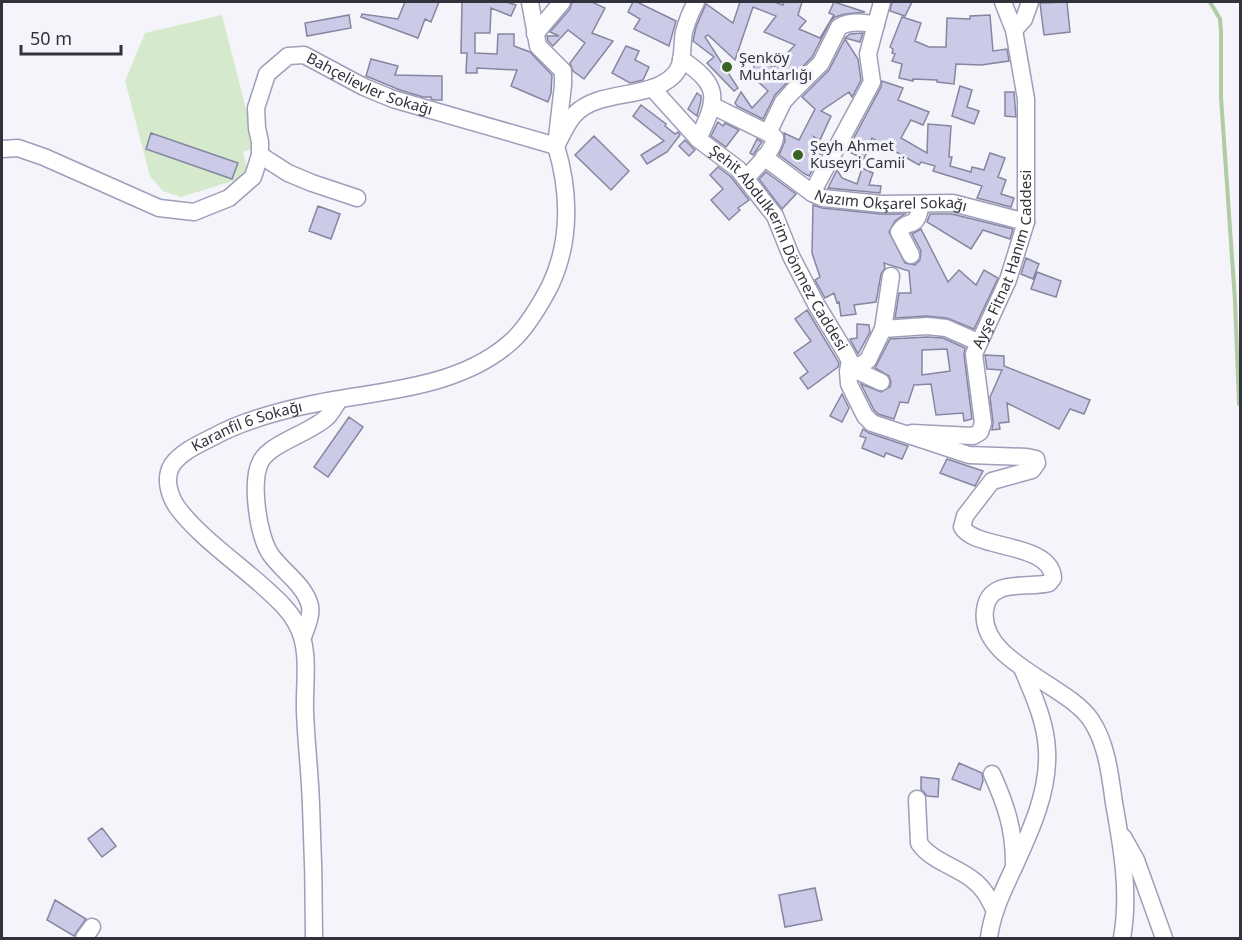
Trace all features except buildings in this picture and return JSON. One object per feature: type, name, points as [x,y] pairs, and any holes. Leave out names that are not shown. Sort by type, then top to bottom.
[{"type":"street","points":[[530,2],[538,46],[560,67],[564,75],[556,146]]},
{"type":"street","points":[[535,34],[562,2]]},
{"type":"street","points":[[556,146],[568,123],[584,107],[612,97],[652,88],[674,76],[679,69],[684,32],[696,2]]},
{"type":"street","points":[[812,193],[872,82],[868,54],[882,2]]},
{"type":"street","name":"Ayşe Fitnat Hanım Caddesi","points":[[898,433],[973,436],[980,432],[983,423],[974,354],[1008,280],[1026,222],[1026,99],[1014,30],[1003,2]]},
{"type":"street","points":[[1014,30],[1024,19],[1030,2]]},
{"type":"street","points":[[768,133],[789,96],[824,59],[839,27],[860,22],[876,25]]},
{"type":"street","name":"Bahçelievler Sokağı","points":[[2,149],[18,148],[45,157],[159,208],[194,212],[229,198],[248,183],[255,171],[260,154],[256,108],[267,74],[288,56],[304,55],[364,87],[393,99],[556,146]]},
{"type":"street","points":[[681,59],[703,75],[711,91],[713,106],[774,136],[775,141],[746,178]]},
{"type":"street","points":[[652,88],[698,138]]},
{"type":"street","name":"Şehit Abdulkerim Dönmez Caddesi","points":[[713,106],[698,138],[746,178],[775,216],[791,256],[816,304],[847,355],[849,384],[866,416],[878,426],[969,455],[1036,459],[1037,463],[1032,470],[992,481],[972,505],[962,522],[965,532],[970,535],[1030,553],[1045,563],[1053,573],[1053,578],[1049,583],[1019,584],[1002,588],[994,593],[988,600],[984,620],[989,633],[1009,659],[1062,693],[1080,707],[1091,721],[1103,745],[1119,831]]},
{"type":"street","name":"Karanfil 6 Sokağı","points":[[314,939],[311,803],[305,720],[303,637],[287,609],[177,507],[170,494],[168,482],[170,469],[177,459],[231,428],[276,413],[419,386],[451,375],[500,350],[514,339],[541,304],[560,261],[565,238],[567,198],[562,164],[556,146]]},
{"type":"street","points":[[260,154],[288,173],[357,198]]},
{"type":"street","name":"Nazım Okşarel Sokağı","points":[[764,157],[812,193],[823,198],[882,204],[953,203],[1026,222]]},
{"type":"street","points":[[911,255],[899,232],[902,228],[916,222],[921,204]]},
{"type":"street","points":[[849,367],[863,364],[868,360],[883,329],[891,276]]},
{"type":"street","points":[[883,329],[927,326],[946,328],[978,342]]},
{"type":"street","points":[[849,367],[881,382]]},
{"type":"street","points":[[303,637],[310,608],[304,593],[269,554],[258,518],[254,486],[261,461],[275,447],[293,439],[328,417],[339,400]]},
{"type":"street","points":[[989,939],[995,911],[1036,812],[1044,787],[1047,767],[1043,729],[1036,702],[1022,668]]},
{"type":"street","points":[[992,774],[1013,831],[1014,867]]},
{"type":"street","points":[[917,799],[919,843],[932,855],[972,879],[982,889],[995,911]]},
{"type":"street","points":[[1119,831],[1125,897],[1122,939]]},
{"type":"street","points":[[1119,831],[1136,860],[1164,939]]},
{"type":"green space","points":[[222,15],[256,148],[243,152],[249,176],[181,197],[163,191],[150,176],[125,81],[145,33]]},
{"type":"waterway","points":[[1210,2],[1220,19],[1221,32],[1221,97],[1235,301],[1239,404]]},
{"type":"place","name":"Şenköy Muhtarlığı","points":[[727,67]]},
{"type":"place","name":"Şeyh Ahmet Kuseyri Camii","points":[[798,155]]}]
